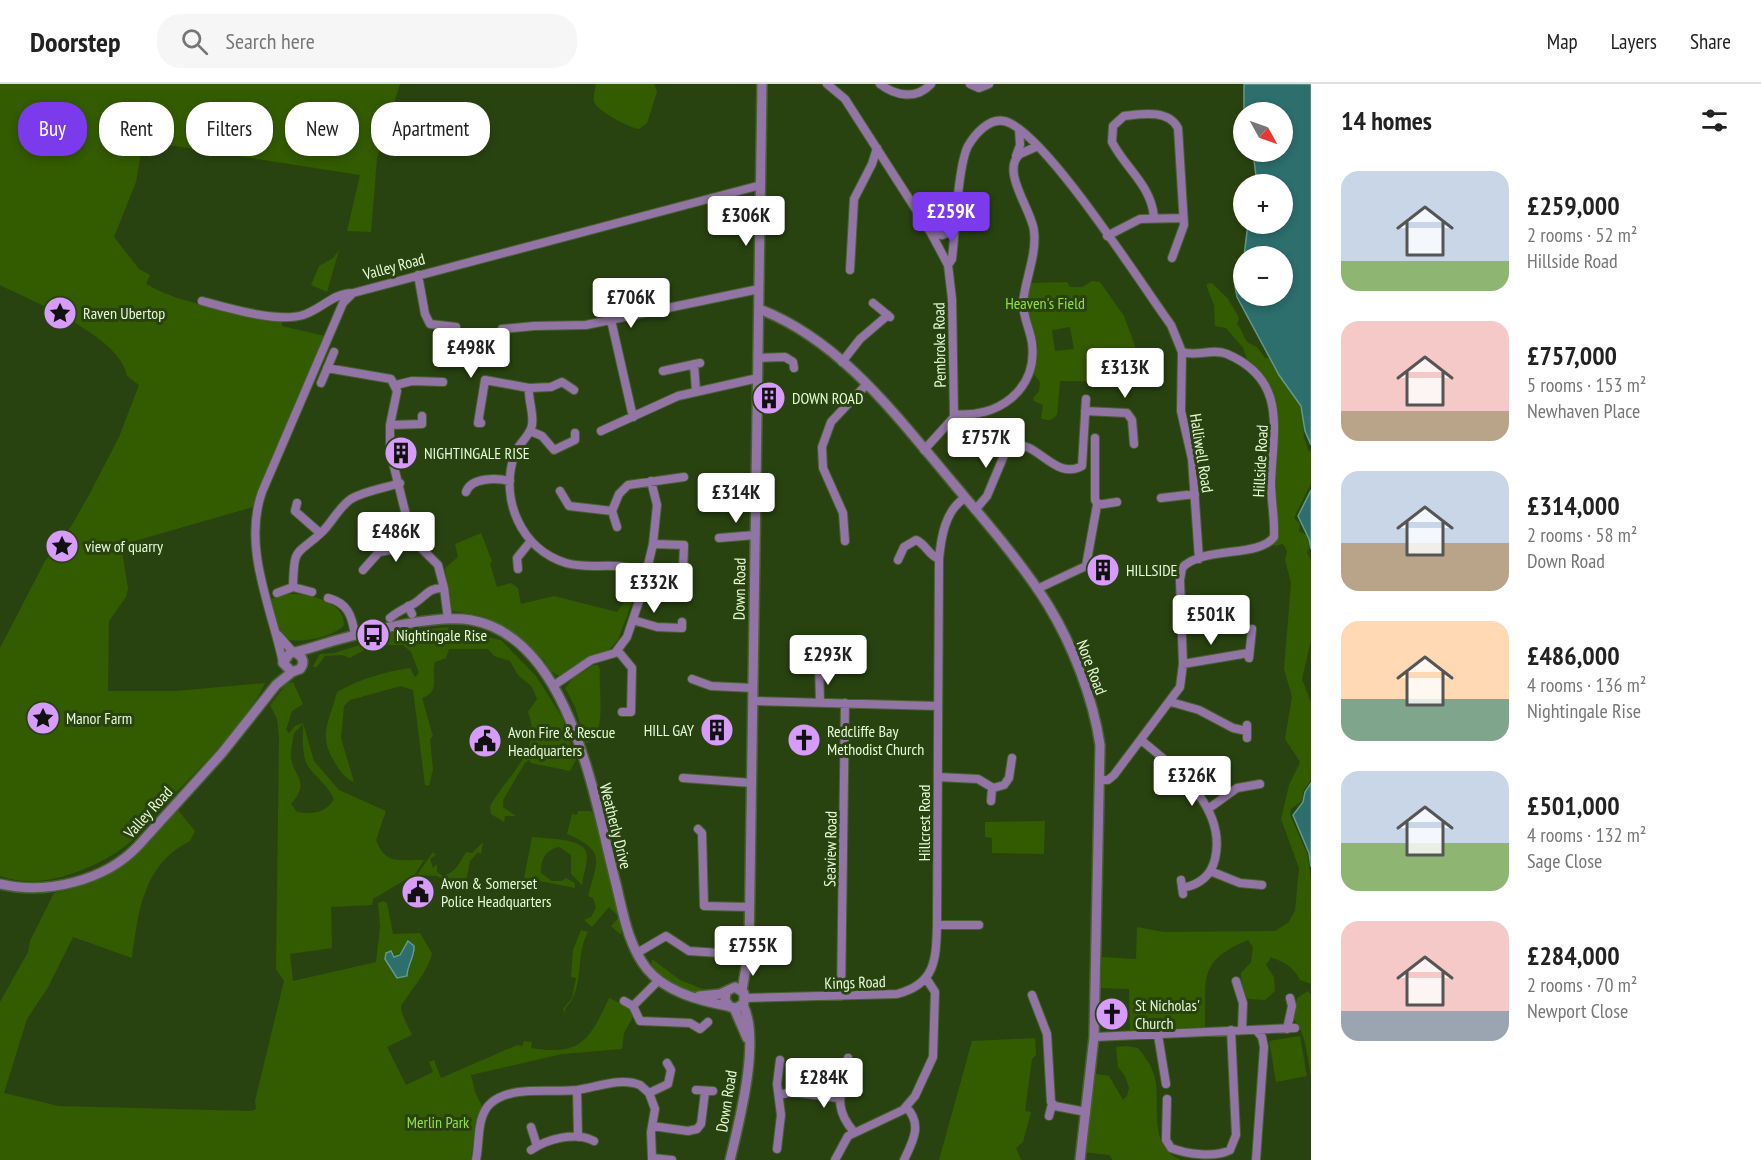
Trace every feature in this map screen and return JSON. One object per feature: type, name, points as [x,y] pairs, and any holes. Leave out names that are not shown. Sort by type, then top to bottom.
[{"type":"street","name":"Down Road","points":[[730,1160],[742,1104],[749,1046],[748,1019],[738,1001],[749,950],[762,84]]},
{"type":"street","points":[[827,84],[845,99],[931,233],[948,264],[952,259],[965,154],[971,142],[982,129],[994,121],[1007,122],[1019,129],[1038,146],[1107,236],[1171,325],[1182,352]]},
{"type":"street","points":[[880,84],[894,93],[907,95],[922,92],[932,84]]},
{"type":"street","points":[[970,84],[975,88],[986,85]]},
{"type":"street","points":[[1154,218],[1152,202],[1144,185],[1112,142],[1113,126],[1124,116],[1161,115],[1171,119],[1177,125],[1184,202],[1182,234],[1172,254]]},
{"type":"street","points":[[924,450],[952,421],[954,414],[977,414],[1011,399],[1023,386],[1031,364],[1032,342],[1023,306],[1035,232],[1013,173],[1020,145],[1019,129]]},
{"type":"street","points":[[1016,157],[1038,146]]},
{"type":"street","points":[[847,265],[854,199],[869,171],[877,148]]},
{"type":"street","points":[[869,171],[878,165],[888,166]]},
{"type":"street","name":"Valley Road","points":[[286,667],[255,545],[256,507],[337,317],[344,303],[353,293],[760,185]]},
{"type":"street","points":[[1107,236],[1137,220],[1183,218]]},
{"type":"street","points":[[931,233],[942,235],[955,230]]},
{"type":"street","name":"Pembroke Road","points":[[948,264],[952,299],[954,414]]},
{"type":"street","points":[[418,275],[428,327],[456,327]]},
{"type":"street","points":[[507,332],[532,326],[581,326],[759,289]]},
{"type":"street","points":[[202,301],[293,317],[314,310],[340,294],[353,293]]},
{"type":"street","points":[[842,362],[860,339],[889,316],[873,303]]},
{"type":"street","name":"Nore Road","points":[[759,309],[806,332],[866,385],[965,498],[1037,589],[1072,652],[1094,716],[1100,745],[1101,780],[1094,1037],[1080,1160]]},
{"type":"street","points":[[611,320],[633,417]]},
{"type":"street","points":[[321,383],[334,352]]},
{"type":"street","name":"Halliwell Road","points":[[1182,352],[1181,411],[1190,446],[1196,494],[1199,559]]},
{"type":"street","name":"Hillside Road","points":[[1182,352],[1221,352],[1237,360],[1256,374],[1267,388],[1276,418],[1271,490],[1273,539],[1262,545],[1199,559]]},
{"type":"street","points":[[758,358],[784,357],[795,364]]},
{"type":"street","points":[[663,371],[697,363],[696,391]]},
{"type":"street","points":[[327,368],[354,377],[387,377],[396,386]]},
{"type":"street","points":[[396,386],[430,377],[443,382]]},
{"type":"street","points":[[602,432],[678,396],[758,378]]},
{"type":"street","points":[[476,424],[485,380],[529,388],[551,387],[562,379],[574,390]]},
{"type":"street","points":[[845,541],[842,532],[841,507],[823,468],[822,450],[831,422],[866,385]]},
{"type":"street","points":[[396,386],[390,425],[390,451],[413,538],[438,565],[448,619]]},
{"type":"street","points":[[529,388],[530,430],[514,454],[510,481],[512,509],[530,542],[552,558],[572,565],[621,567],[647,573]]},
{"type":"street","points":[[975,510],[988,494],[1004,455],[1011,446],[1017,444],[1028,448],[1055,466],[1078,468],[1084,460],[1086,399]]},
{"type":"street","points":[[1085,411],[1126,413],[1132,420],[1135,440]]},
{"type":"street","points":[[390,425],[424,423]]},
{"type":"street","points":[[530,430],[542,436],[554,450],[577,438]]},
{"type":"street","points":[[1037,589],[1086,566],[1098,504],[1095,500],[1095,438]]},
{"type":"street","points":[[467,486],[484,480],[510,481]]},
{"type":"street","points":[[617,527],[612,510],[625,487],[651,481],[680,480]]},
{"type":"street","points":[[554,686],[590,661],[618,651],[633,620],[653,544],[657,505],[651,481]]},
{"type":"street","points":[[293,587],[291,560],[303,546],[320,533],[351,495],[400,483]]},
{"type":"street","points":[[560,491],[567,504]]},
{"type":"street","points":[[1161,498],[1196,494]]},
{"type":"street","name":"Hillcrest Road","points":[[926,978],[936,957],[937,925],[939,559],[944,528],[957,504],[965,498]]},
{"type":"street","points":[[1098,504],[1117,502]]},
{"type":"street","points":[[567,504],[612,510]]},
{"type":"street","points":[[561,511],[567,504]]},
{"type":"street","points":[[294,509],[320,533]]},
{"type":"street","points":[[719,538],[755,535]]},
{"type":"street","points":[[363,570],[372,564],[379,552],[399,549],[413,538]]},
{"type":"street","points":[[653,544],[684,541],[684,572]]},
{"type":"street","points":[[898,554],[907,544],[917,541],[931,556],[939,559]]},
{"type":"street","points":[[518,569],[514,555],[530,542]]},
{"type":"street","points":[[1101,780],[1112,778],[1180,687],[1183,664],[1180,573],[1186,564],[1199,559]]},
{"type":"street","points":[[277,593],[293,587],[312,592]]},
{"type":"street","points":[[390,618],[431,589],[444,588]]},
{"type":"street","points":[[334,597],[348,610],[355,635]]},
{"type":"street","points":[[408,606],[412,614]]},
{"type":"street","name":"Weatherly Drive","points":[[294,653],[355,635],[448,619],[471,620],[503,633],[532,658],[554,686],[576,732],[625,919],[637,953],[659,980],[674,989],[691,996],[738,1001]]},
{"type":"street","points":[[633,620],[657,627],[682,628]]},
{"type":"street","points":[[1183,664],[1248,655],[1252,629]]},
{"type":"street","name":"Valley Road","points":[[277,634],[294,653],[301,657],[303,663],[300,669],[286,667]]},
{"type":"street","points":[[303,663],[319,645]]},
{"type":"street","points":[[618,651],[632,668],[631,712],[622,712]]},
{"type":"street","name":"Valley Road","points":[[0,884],[21,888],[60,886],[100,872],[123,860],[222,753],[276,685],[286,667],[285,657],[294,653]]},
{"type":"street","points":[[817,666],[818,703]]},
{"type":"street","points":[[695,683],[717,687],[753,688]]},
{"type":"street","points":[[753,701],[938,706]]},
{"type":"street","points":[[1171,702],[1199,710],[1233,728],[1247,732]]},
{"type":"street","name":"Seaview Road","points":[[841,996],[845,703]]},
{"type":"street","points":[[1141,740],[1179,774],[1208,809],[1216,845],[1210,871],[1200,882],[1182,888]]},
{"type":"street","points":[[938,777],[979,779],[992,788],[1004,785],[1009,778],[1012,758]]},
{"type":"street","points":[[683,778],[752,783]]},
{"type":"street","points":[[1208,809],[1237,788],[1260,784]]},
{"type":"street","points":[[991,801],[992,788]]},
{"type":"street","points":[[698,829],[702,833],[704,906],[750,907]]},
{"type":"street","points":[[1210,871],[1240,883],[1262,885]]},
{"type":"street","points":[[937,925],[979,926]]},
{"type":"street","points":[[637,953],[666,932],[687,950],[721,957],[719,936]]},
{"type":"street","name":"Down Road","points":[[738,1001],[725,1000],[739,975],[749,950]]},
{"type":"street","points":[[835,1160],[843,1140],[854,1132],[906,1107],[915,1096],[933,1057],[935,992],[926,978]]},
{"type":"street","name":"Kings Road","points":[[738,1001],[897,994],[914,988],[926,978]]},
{"type":"street","points":[[633,1006],[659,980]]},
{"type":"street","points":[[1236,981],[1243,1003],[1242,1030]]},
{"type":"street","points":[[691,996],[728,991],[738,1001]]},
{"type":"street","points":[[1035,999],[1047,1034],[1052,1104],[1050,1116]]},
{"type":"street","points":[[1094,1037],[1291,1028],[1291,1000]]},
{"type":"street","points":[[624,1001],[633,1006],[635,1016],[643,1023],[690,1023],[700,1029],[708,1022]]},
{"type":"street","points":[[1167,1100],[1166,1140],[1171,1148],[1203,1154],[1221,1154],[1232,1148],[1236,1135],[1236,1111],[1231,1030]]},
{"type":"street","points":[[1256,1030],[1264,1044],[1256,1160]]},
{"type":"street","points":[[1158,1035],[1166,1084]]},
{"type":"street","points":[[848,1058],[850,1068],[838,1098],[844,1116],[854,1132]]},
{"type":"street","points":[[780,1060],[783,1071],[778,1095],[781,1115],[780,1144]]},
{"type":"street","points":[[649,1093],[670,1086],[671,1070],[667,1063]]},
{"type":"street","points":[[476,1160],[481,1124],[492,1102],[523,1092],[577,1090],[623,1082],[638,1084],[649,1093],[655,1109],[652,1126],[652,1159],[672,1160]]},
{"type":"street","points":[[577,1090],[578,1137]]},
{"type":"street","points":[[652,1126],[688,1131],[697,1129],[701,1124],[705,1091]]},
{"type":"street","points":[[778,1095],[791,1092],[838,1098]]},
{"type":"street","points":[[1052,1104],[1086,1112]]},
{"type":"street","points":[[904,1160],[914,1138],[916,1126],[914,1116],[906,1107]]},
{"type":"street","points":[[531,1127],[534,1148],[551,1140],[578,1137],[594,1141]]},
{"type":"green space","points":[[0,84],[400,84],[394,102],[371,102],[371,156],[378,156],[371,232],[347,231],[360,175],[239,156],[273,156],[273,102],[186,102],[186,148],[174,146],[174,102],[99,102],[99,156],[140,156],[136,182],[114,237],[139,269],[150,275],[146,284],[195,303],[282,320],[282,326],[325,336],[253,507],[121,545],[128,589],[126,597],[109,621],[108,691],[175,691],[265,683],[260,693],[214,753],[124,848],[76,873],[30,881],[0,876],[0,648],[45,561],[72,525],[89,495],[119,437],[139,385],[127,376],[121,362],[109,348],[93,335],[54,311],[0,285]]},
{"type":"green space","points":[[596,84],[654,84],[657,92],[647,123],[639,129],[634,128],[603,111],[594,102]]},
{"type":"green space","points":[[339,250],[327,292],[311,285],[319,266],[333,258]]},
{"type":"green space","name":"Heaven's Field","points":[[1092,281],[1100,282],[1124,316],[1135,346],[1140,382],[1060,381],[1057,414],[1052,419],[1046,420],[1041,418],[1043,405],[1034,401],[1033,398],[1039,391],[1040,382],[1033,373],[1038,345],[1026,306],[1030,283],[1067,282],[1070,287],[1082,287]],"holes":[[[1070,327],[1074,349],[1055,351],[1052,330]]]},
{"type":"green space","points":[[1212,283],[1228,299],[1239,318],[1237,324],[1246,340],[1257,347],[1265,358],[1269,358],[1242,306],[1284,306],[1311,445],[1305,431],[1303,416],[1304,437],[1308,450],[1311,452],[1311,483],[1294,518],[1300,524],[1299,531],[1308,536],[1309,549],[1307,552],[1311,561],[1311,640],[1302,679],[1311,703],[1311,780],[1303,792],[1302,801],[1291,809],[1290,815],[1307,853],[1311,879],[1311,984],[1300,980],[1288,966],[1271,957],[1266,965],[1274,977],[1275,991],[1265,1000],[1248,999],[1242,992],[1241,973],[1251,962],[1253,947],[1248,940],[1220,956],[1212,964],[1206,984],[1205,1027],[1130,1030],[1129,989],[1101,988],[1102,957],[1136,959],[1137,927],[1164,932],[1275,931],[1288,923],[1295,911],[1299,868],[1281,819],[1289,785],[1300,762],[1285,739],[1292,697],[1284,669],[1291,583],[1285,560],[1287,551],[1283,544],[1275,546],[1273,544],[1277,539],[1274,492],[1279,431],[1278,413],[1272,391],[1236,355],[1247,359],[1243,348],[1226,328],[1215,326],[1214,305],[1207,284]]},
{"type":"green space","points":[[1311,490],[1311,549],[1308,536],[1298,516]]},
{"type":"green space","points":[[481,533],[492,561],[490,564],[497,587],[511,583],[518,588],[521,604],[554,596],[617,612],[625,600],[630,578],[640,581],[618,640],[608,651],[587,657],[559,676],[551,671],[543,659],[500,624],[479,615],[452,611],[445,568],[458,557],[455,544]]},
{"type":"green space","points":[[287,594],[314,597],[331,604],[343,616],[344,625],[333,633],[318,638],[288,639],[279,629],[271,602],[271,599]]},
{"type":"green space","points":[[449,627],[451,638],[456,631],[477,631],[482,636],[501,640],[536,676],[562,717],[576,760],[570,771],[531,763],[529,760],[525,763],[503,800],[503,807],[516,816],[505,816],[504,822],[491,814],[490,806],[527,750],[531,738],[528,712],[537,699],[532,687],[518,675],[510,661],[494,656],[488,649],[449,649],[446,658],[435,662],[434,687],[428,695],[422,698],[433,736],[430,739],[433,769],[429,786],[425,785],[413,690],[401,686],[350,700],[344,706],[341,738],[354,782],[340,771],[326,742],[327,726],[337,692],[363,680],[390,672],[410,668],[415,677],[419,673],[411,652],[403,645],[373,645],[350,658],[342,655],[325,656],[316,668],[313,666],[320,654],[334,653],[366,643],[373,635]]},
{"type":"green space","points":[[594,665],[598,665],[600,670],[600,722],[593,739],[586,743],[575,707],[565,688],[573,678]]},
{"type":"green space","name":"Merlin Park","points":[[293,682],[303,704],[292,711],[286,730],[289,733],[295,726],[303,723],[314,761],[339,790],[386,811],[376,840],[384,854],[400,860],[424,860],[415,874],[373,899],[372,905],[331,907],[332,948],[290,954],[293,981],[376,962],[380,927],[378,903],[383,901],[387,903],[393,934],[420,933],[432,953],[426,968],[401,1007],[412,1035],[387,1047],[406,1085],[433,1072],[429,1062],[434,1060],[441,1078],[517,1045],[522,1046],[524,1041],[532,1042],[531,1048],[561,1050],[572,1047],[589,1035],[609,998],[627,1006],[634,1015],[624,1033],[622,1049],[562,1054],[471,1075],[475,1092],[482,1106],[476,1120],[471,1160],[0,1160],[0,1002],[28,952],[30,941],[54,893],[86,884],[128,862],[177,809],[195,831],[190,841],[175,850],[162,862],[153,875],[141,906],[132,958],[73,937],[47,989],[27,1019],[4,1093],[59,1106],[251,1111],[256,1109],[255,1101],[284,981],[276,969],[279,736],[277,719],[270,705],[287,683]],"holes":[[[303,724],[303,748],[307,765],[334,799],[327,808],[313,813],[297,812],[291,804],[301,785],[291,758],[291,749],[294,733]],[[406,946],[415,952],[407,976],[397,978],[386,953],[388,951],[397,956]]]},
{"type":"green space","points":[[578,811],[591,811],[594,816],[622,918],[621,935],[611,926],[619,917],[609,907],[592,927],[584,920],[591,917],[596,908],[593,898],[588,896],[596,858],[588,846],[567,834],[572,814],[577,815]]},
{"type":"green space","points":[[1045,821],[1044,854],[992,853],[992,838],[985,837],[985,822]]},
{"type":"green space","points":[[532,837],[565,840],[580,845],[587,856],[582,885],[571,874],[571,855],[559,847],[554,848],[545,856],[541,873],[552,881],[562,881],[566,878],[575,883],[575,888],[524,878]]},
{"type":"green space","points":[[483,842],[481,854],[478,852],[470,861],[467,877],[462,881],[447,882],[437,876],[417,875],[433,852],[436,855],[430,859],[433,868],[437,864],[437,872],[443,876],[454,870],[466,852],[472,853]]},
{"type":"green space","points":[[581,930],[588,932],[581,951],[578,982],[572,998],[576,978],[571,977],[573,950]]},
{"type":"green space","points":[[652,959],[680,980],[713,993],[696,993],[679,988],[651,968]]},
{"type":"green space","points":[[1308,991],[1311,995],[1311,1076],[1303,1037],[1293,1019],[1297,998]]},
{"type":"green space","points":[[1300,1036],[1307,1076],[1276,1082],[1269,1041]]},
{"type":"green space","points":[[1035,1038],[1036,1055],[1032,1059],[1025,1111],[1031,1112],[1023,1142],[1016,1148],[1021,1160],[939,1160],[972,1041]]},
{"type":"green space","points":[[1116,1047],[1138,1048],[1153,1072],[1156,1083],[1159,1133],[1170,1153],[1181,1160],[1113,1160],[1109,1155],[1083,1152],[1096,1074],[1109,1076],[1123,1100],[1127,1096],[1129,1088],[1125,1076],[1118,1067]]},
{"type":"water","points":[[1244,84],[1311,84],[1311,445],[1305,431],[1301,406],[1279,375],[1242,306],[1293,306],[1293,246],[1245,246],[1247,234],[1293,234],[1293,174],[1256,174],[1254,162],[1293,162],[1293,102],[1244,102]]},
{"type":"water","points":[[1311,490],[1311,549],[1309,539],[1298,516]]},
{"type":"water","points":[[1311,783],[1311,867],[1309,853],[1293,815],[1303,802],[1305,792]]},
{"type":"water","points":[[408,941],[414,946],[414,950],[407,976],[397,978],[385,959],[386,953],[391,951],[394,957],[400,955]]},
{"type":"place","name":"Raven Ubertop","points":[[60,313]]},
{"type":"place","name":"DOWN ROAD","points":[[769,398]]},
{"type":"place","name":"NIGHTINGALE RISE","points":[[401,453]]},
{"type":"place","name":"view of quarry","points":[[62,546]]},
{"type":"place","name":"HILLSIDE","points":[[1103,570]]},
{"type":"place","name":"Nightingale Rise","points":[[373,635]]},
{"type":"place","name":"Manor Farm","points":[[43,718]]},
{"type":"place","name":"HILL GAY","points":[[717,730]]},
{"type":"place","name":"Redcliffe Bay Methodist Church","points":[[804,740]]},
{"type":"place","name":"Avon Fire & Rescue Headquarters","points":[[485,741]]},
{"type":"place","name":"Avon & Somerset Police Headquarters","points":[[418,892]]},
{"type":"place","name":"St Nicholas' Church","points":[[1112,1014]]}]
